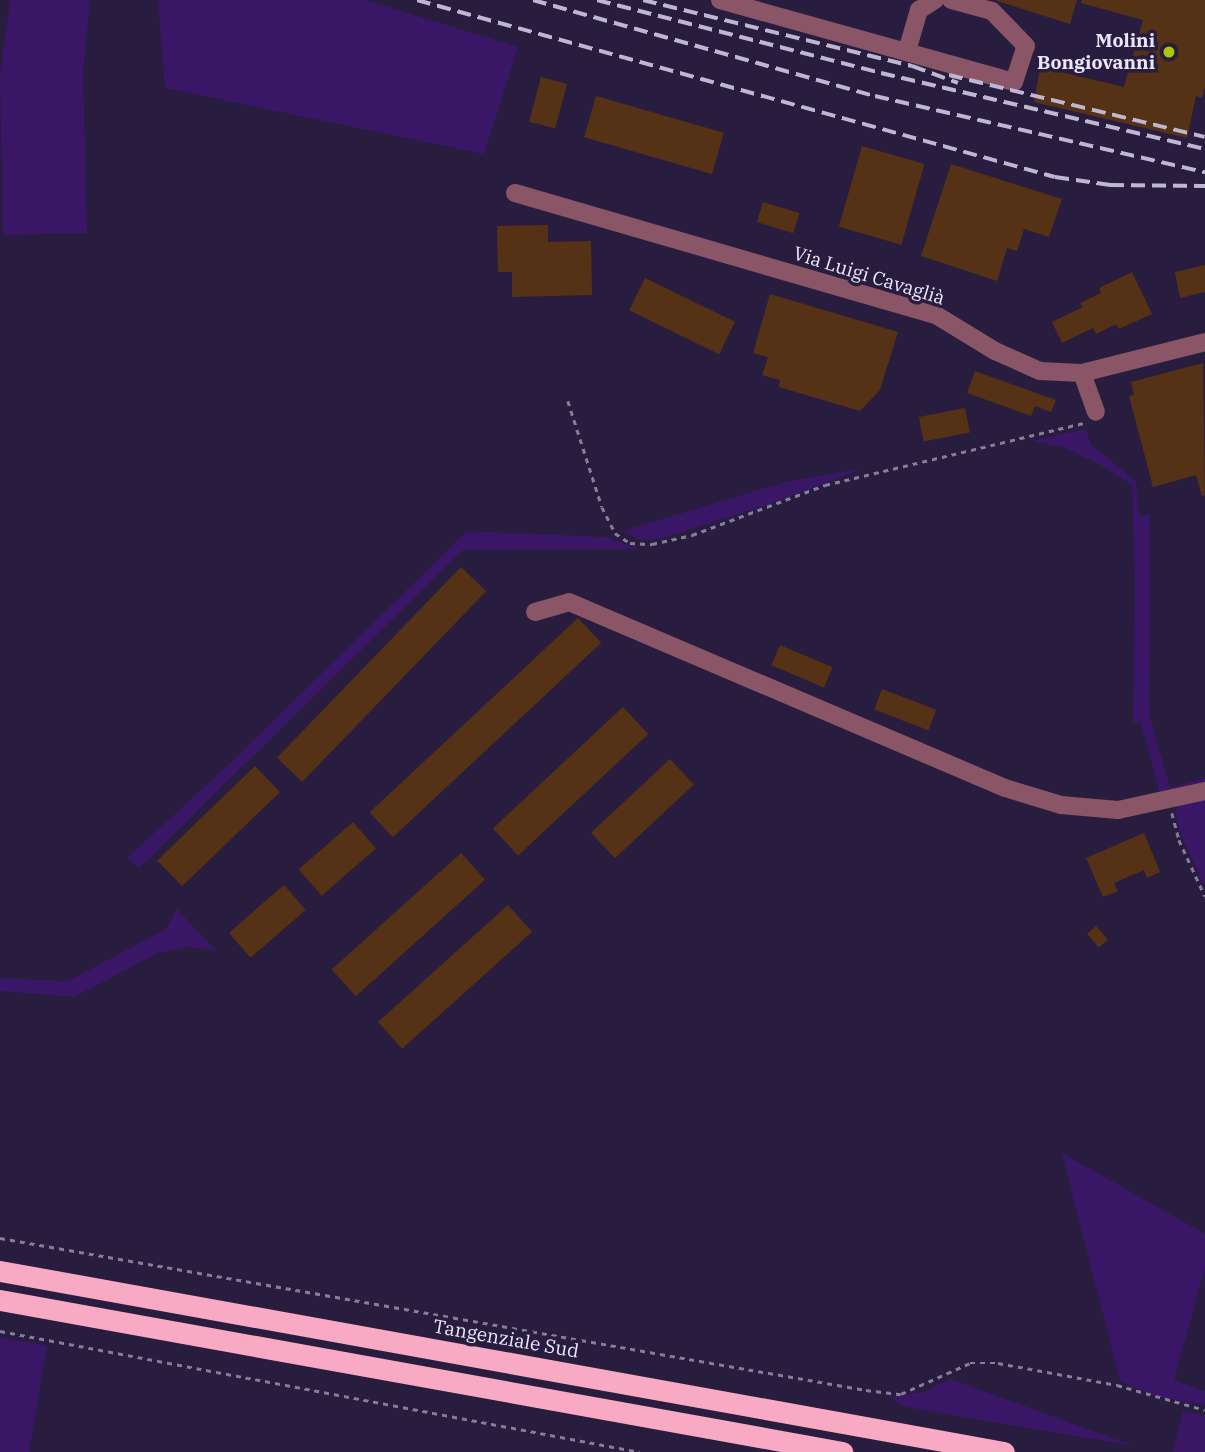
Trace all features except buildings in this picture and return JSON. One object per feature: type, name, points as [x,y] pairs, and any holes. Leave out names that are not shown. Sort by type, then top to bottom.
[{"type":"highway","name":"Tangenziale Sud","points":[[0,1270],[1004,1452]]},
{"type":"highway","points":[[0,1300],[842,1452]]},
{"type":"street","points":[[720,0],[852,34],[1014,82],[1026,46],[992,11],[951,0]]},
{"type":"street","points":[[907,51],[919,10],[935,0]]},
{"type":"street","name":"Via Luigi Cavaglià","points":[[515,193],[936,315],[995,351],[1040,371],[1082,373],[1205,342]]},
{"type":"street","points":[[1082,373],[1096,412]]},
{"type":"street","points":[[535,612],[569,602],[1005,788],[1061,805],[1118,810],[1205,791]]},
{"type":"path","points":[[568,401],[603,507],[615,533],[630,543],[652,544],[692,535],[861,475],[1074,427],[1088,422],[1096,412]]},
{"type":"path","points":[[1171,799],[1179,840],[1205,896]]},
{"type":"path","points":[[0,1238],[866,1390],[901,1394],[970,1363],[998,1363],[1117,1385],[1205,1410]]},
{"type":"path","points":[[0,1331],[640,1452]]},
{"type":"shaded area","points":[[10,0],[90,0],[83,70],[87,233],[3,235],[0,77]]},
{"type":"shaded area","points":[[158,0],[365,0],[518,47],[484,154],[165,88]]},
{"type":"shaded area","points":[[1086,429],[1090,444],[1136,481],[1139,515],[1150,515],[1149,713],[1170,788],[1205,778],[1205,786],[1170,795],[1169,788],[1160,794],[1141,723],[1133,722],[1135,585],[1132,485],[1101,465],[1063,447],[1032,441]]},
{"type":"shaded area","points":[[864,468],[773,503],[656,540],[637,539],[623,531],[785,482]]},
{"type":"shaded area","points":[[467,531],[605,537],[639,549],[463,550],[139,868],[127,858],[228,765]]},
{"type":"shaded area","points":[[1205,795],[1204,885],[1179,831],[1175,811],[1183,800]]},
{"type":"shaded area","points":[[177,909],[215,950],[189,947],[158,953],[74,997],[0,991],[0,978],[68,981],[166,929]]},
{"type":"shaded area","points":[[1062,1153],[1205,1234],[1205,1268],[1174,1380],[1205,1391],[1205,1405],[1155,1396],[1120,1381]]},
{"type":"shaded area","points":[[0,1337],[47,1346],[29,1452],[0,1452]]},
{"type":"shaded area","points":[[950,1379],[1134,1446],[906,1407],[890,1397],[923,1392]]},
{"type":"shaded area","points":[[1183,1410],[1205,1416],[1205,1452],[1173,1452]]},
{"type":"railway","points":[[417,0],[1055,177],[1110,185],[1205,186]]},
{"type":"railway","points":[[533,0],[875,96],[1205,172]]},
{"type":"railway","points":[[597,0],[881,73],[1205,149]]},
{"type":"railway","points":[[643,0],[912,66],[958,83]]},
{"type":"railway","points":[[949,75],[1205,137]]},
{"type":"place","name":"Molini Bongiovanni","points":[[1169,52]]}]
